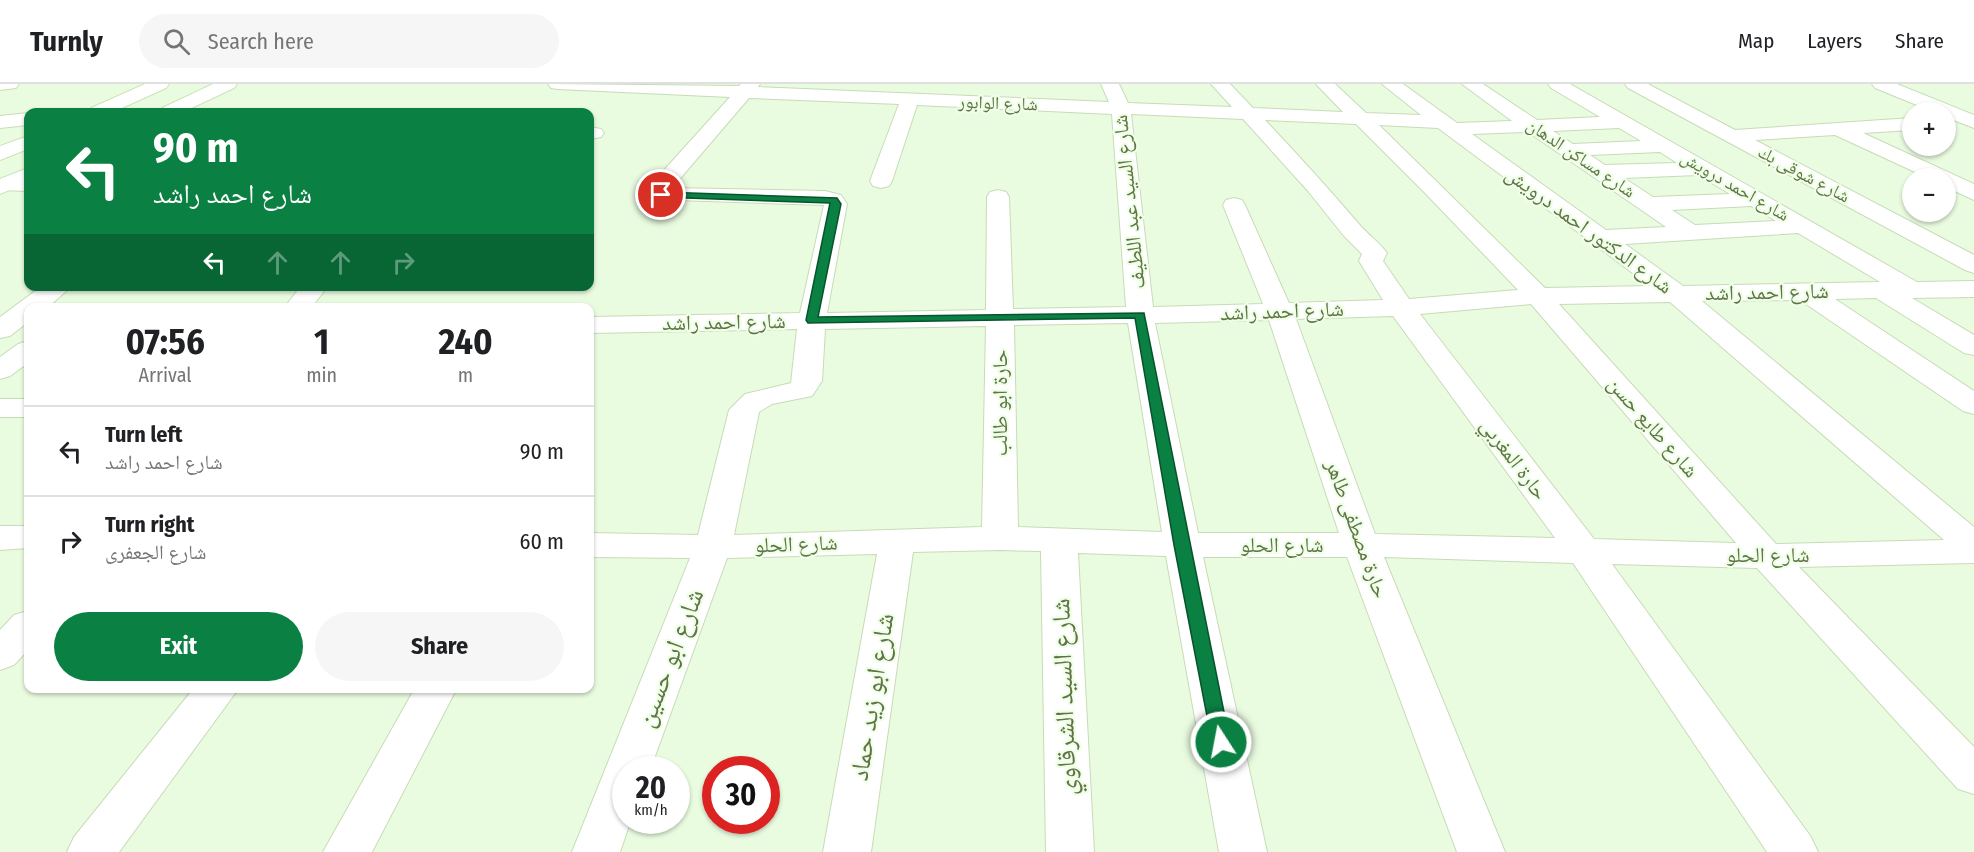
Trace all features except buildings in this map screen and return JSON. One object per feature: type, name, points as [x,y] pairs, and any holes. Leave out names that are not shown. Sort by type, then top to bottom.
[{"type":"street","points":[[0,85],[10,84]]},
{"type":"street","points":[[106,108],[160,84]]},
{"type":"street","points":[[177,108],[228,84]]},
{"type":"street","name":"شارع الوابور","points":[[557,84],[748,88],[910,99],[972,93],[1116,96],[1246,114],[1446,126],[1533,126],[1625,122]]},
{"type":"street","name":"حارة المغربي","points":[[1220,84],[1316,186],[1353,231],[1376,253],[1371,261],[1401,308],[1584,552],[1794,852]]},
{"type":"street","name":"شارع طايع حسن","points":[[1325,84],[1434,189],[1538,296],[1767,556],[1974,776]]},
{"type":"street","name":"شارع الدكتور احمد درويش","points":[[1390,84],[1676,293],[1974,546]]},
{"type":"street","name":"شارع مساكن الدهان","points":[[1471,84],[1691,233]]},
{"type":"street","name":"شارع شوقى بك","points":[[1635,84],[1974,265]]},
{"type":"street","points":[[1881,84],[1971,121]]},
{"type":"street","name":"شارع ابو حسين","points":[[632,756],[713,547],[744,411],[750,401],[760,397],[801,390],[807,381],[812,320],[836,204],[833,200],[655,194],[748,88]]},
{"type":"street","name":"شارع احمد درويش","points":[[1556,93],[1588,101],[1758,198],[1912,290]]},
{"type":"street","name":"شارع السيد عبد اللطيف","points":[[1116,96],[1140,315],[1182,545],[1243,852]]},
{"type":"street","points":[[1918,99],[1963,96]]},
{"type":"street","points":[[881,181],[910,99]]},
{"type":"street","points":[[1501,104],[1534,103]]},
{"type":"street","points":[[0,122],[24,119]]},
{"type":"street","points":[[1956,122],[1971,121]]},
{"type":"street","points":[[1733,136],[1902,125]]},
{"type":"street","points":[[1839,129],[1922,168]]},
{"type":"street","points":[[0,154],[24,144]]},
{"type":"street","points":[[1569,150],[1666,146]]},
{"type":"street","points":[[0,162],[24,165]]},
{"type":"street","points":[[1602,172],[1704,168]]},
{"type":"street","points":[[3,186],[24,176]]},
{"type":"street","points":[[1956,184],[1974,193]]},
{"type":"street","points":[[3,186],[24,185]]},
{"type":"street","name":"حارة ابو طالب","points":[[998,197],[1000,538]]},
{"type":"street","points":[[1648,204],[1758,198]]},
{"type":"street","name":"حارة مصطفى طاهر","points":[[1234,205],[1279,310],[1361,545],[1481,852]]},
{"type":"street","points":[[1601,238],[1804,226]]},
{"type":"street","name":"شارع احمد راشد","points":[[594,325],[1401,308],[1538,296],[1974,289]]},
{"type":"street","points":[[1881,290],[1974,347]]},
{"type":"street","points":[[36,303],[52,291]]},
{"type":"street","points":[[301,303],[311,291]]},
{"type":"street","points":[[1805,291],[1974,405]]},
{"type":"street","points":[[0,370],[19,341],[24,324]]},
{"type":"street","points":[[0,408],[24,408]]},
{"type":"street","points":[[0,538],[24,537]]},
{"type":"street","name":"شارع الحلو","points":[[594,544],[713,547],[1000,538],[1182,545],[1361,545],[1767,556],[1974,551]]},
{"type":"street","name":"شارع ابو زيد حماد","points":[[847,852],[897,541]]},
{"type":"street","name":"شارع السيد الشرقاوي","points":[[1059,541],[1070,852]]},
{"type":"street","points":[[0,655],[24,629]]},
{"type":"street","points":[[91,852],[214,693]]},
{"type":"street","points":[[347,852],[433,693]]},
{"type":"street","points":[[596,852],[612,810]]},
{"type":"route","points":[[661,195],[833,200],[836,204],[812,320],[1140,315],[1221,742]]}]
